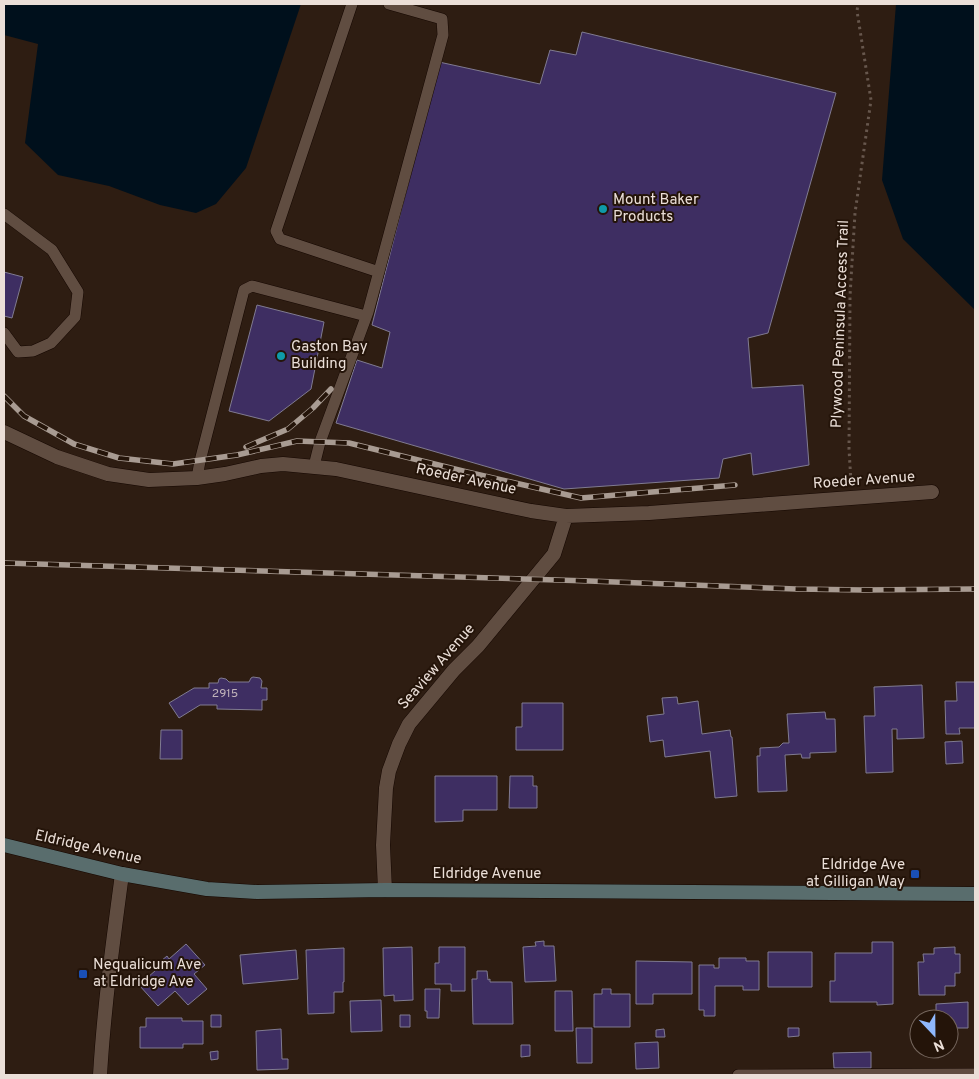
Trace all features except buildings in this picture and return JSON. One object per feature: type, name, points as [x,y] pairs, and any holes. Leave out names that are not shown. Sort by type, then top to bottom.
[{"type":"main road","name":"Eldridge Avenue","points":[[4,845],[122,874],[227,891],[385,890],[975,894]]},
{"type":"street","name":"Roeder Avenue","points":[[4,432],[57,457],[108,474],[149,480],[197,478],[283,464],[314,466],[566,516],[649,513],[932,492]]},
{"type":"street","name":"Seaview Avenue","points":[[385,890],[383,845],[386,788],[389,771],[399,744],[409,724],[454,670],[478,646],[554,554],[566,516]]},
{"type":"street","points":[[100,1075],[109,966],[122,874]]},
{"type":"lane","points":[[352,4],[276,231],[280,238],[379,272]]},
{"type":"lane","points":[[314,466],[320,442],[366,316],[443,35],[442,19],[389,4]]},
{"type":"lane","points":[[4,214],[52,250],[78,292],[75,317],[51,343],[32,351],[18,352],[4,333]]},
{"type":"lane","points":[[197,478],[244,290],[252,286],[366,316]]},
{"type":"lane","points":[[738,1075],[975,1074]]},
{"type":"path","name":"Plywood Peninsula Access Trail","points":[[852,498],[849,449],[850,296],[855,213],[871,100],[857,11],[858,4]]},
{"type":"water","points":[[4,4],[301,4],[246,168],[216,204],[196,213],[160,205],[109,186],[58,175],[25,143],[38,44],[4,35]]},
{"type":"water","points":[[896,4],[975,4],[975,310],[903,239],[882,180]]},
{"type":"railway","points":[[246,447],[288,429],[313,408],[331,389]]},
{"type":"railway","points":[[4,396],[24,416],[74,444],[119,458],[173,464],[237,455],[297,441],[349,443],[581,498],[735,485]]},
{"type":"railway","points":[[4,563],[796,589],[975,589]]},
{"type":"place","name":"Mount Baker Products","points":[[603,209]]},
{"type":"place","name":"Gaston Bay Building","points":[[281,356]]},
{"type":"place","name":"Eldridge Ave at Gilligan Way","points":[[915,874]]},
{"type":"place","name":"Nequalicum Ave at Eldridge Ave","points":[[83,974]]}]
